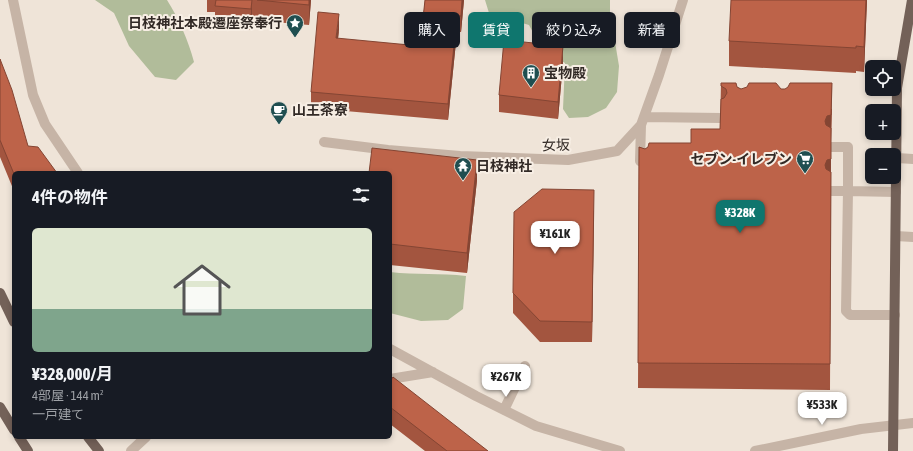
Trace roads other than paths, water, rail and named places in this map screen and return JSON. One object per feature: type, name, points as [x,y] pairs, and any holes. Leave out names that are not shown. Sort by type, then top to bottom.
[{"type":"main road","points":[[897,148],[897,88],[912,0]]},
{"type":"main road","points":[[893,451],[896,184]]},
{"type":"main road","points":[[0,293],[12,318]]},
{"type":"main road","points":[[0,407],[12,427]]},
{"type":"main road","points":[[20,439],[28,451]]},
{"type":"main road","points":[[90,439],[99,451]]},
{"type":"street","points":[[13,0],[33,95],[45,124],[77,171]]},
{"type":"street","points":[[643,168],[640,159],[643,121],[683,0]]},
{"type":"street","points":[[643,121],[721,118]]},
{"type":"street","name":"女坂","points":[[324,142],[388,150],[460,156],[568,160],[617,151],[643,121]]},
{"type":"street","points":[[831,147],[848,147],[846,311],[850,315],[895,315]]},
{"type":"street","points":[[901,158],[913,159]]},
{"type":"street","points":[[831,191],[896,192]]},
{"type":"street","points":[[896,236],[913,237]]},
{"type":"street","points":[[392,350],[536,426],[620,451]]},
{"type":"street","points":[[504,410],[524,366]]},
{"type":"street","points":[[392,379],[433,372]]},
{"type":"street","points":[[755,451],[862,429],[913,423]]},
{"type":"street","points":[[132,451],[144,439]]},
{"type":"place","name":"日枝神社本殿遷座祭奉行","points":[[295,38]]},
{"type":"place","name":"宝物殿","points":[[531,88]]},
{"type":"place","name":"山王茶寮","points":[[279,125]]},
{"type":"place","name":"セブン-イレブン","points":[[805,174]]},
{"type":"place","name":"日枝神社","points":[[463,181]]}]
